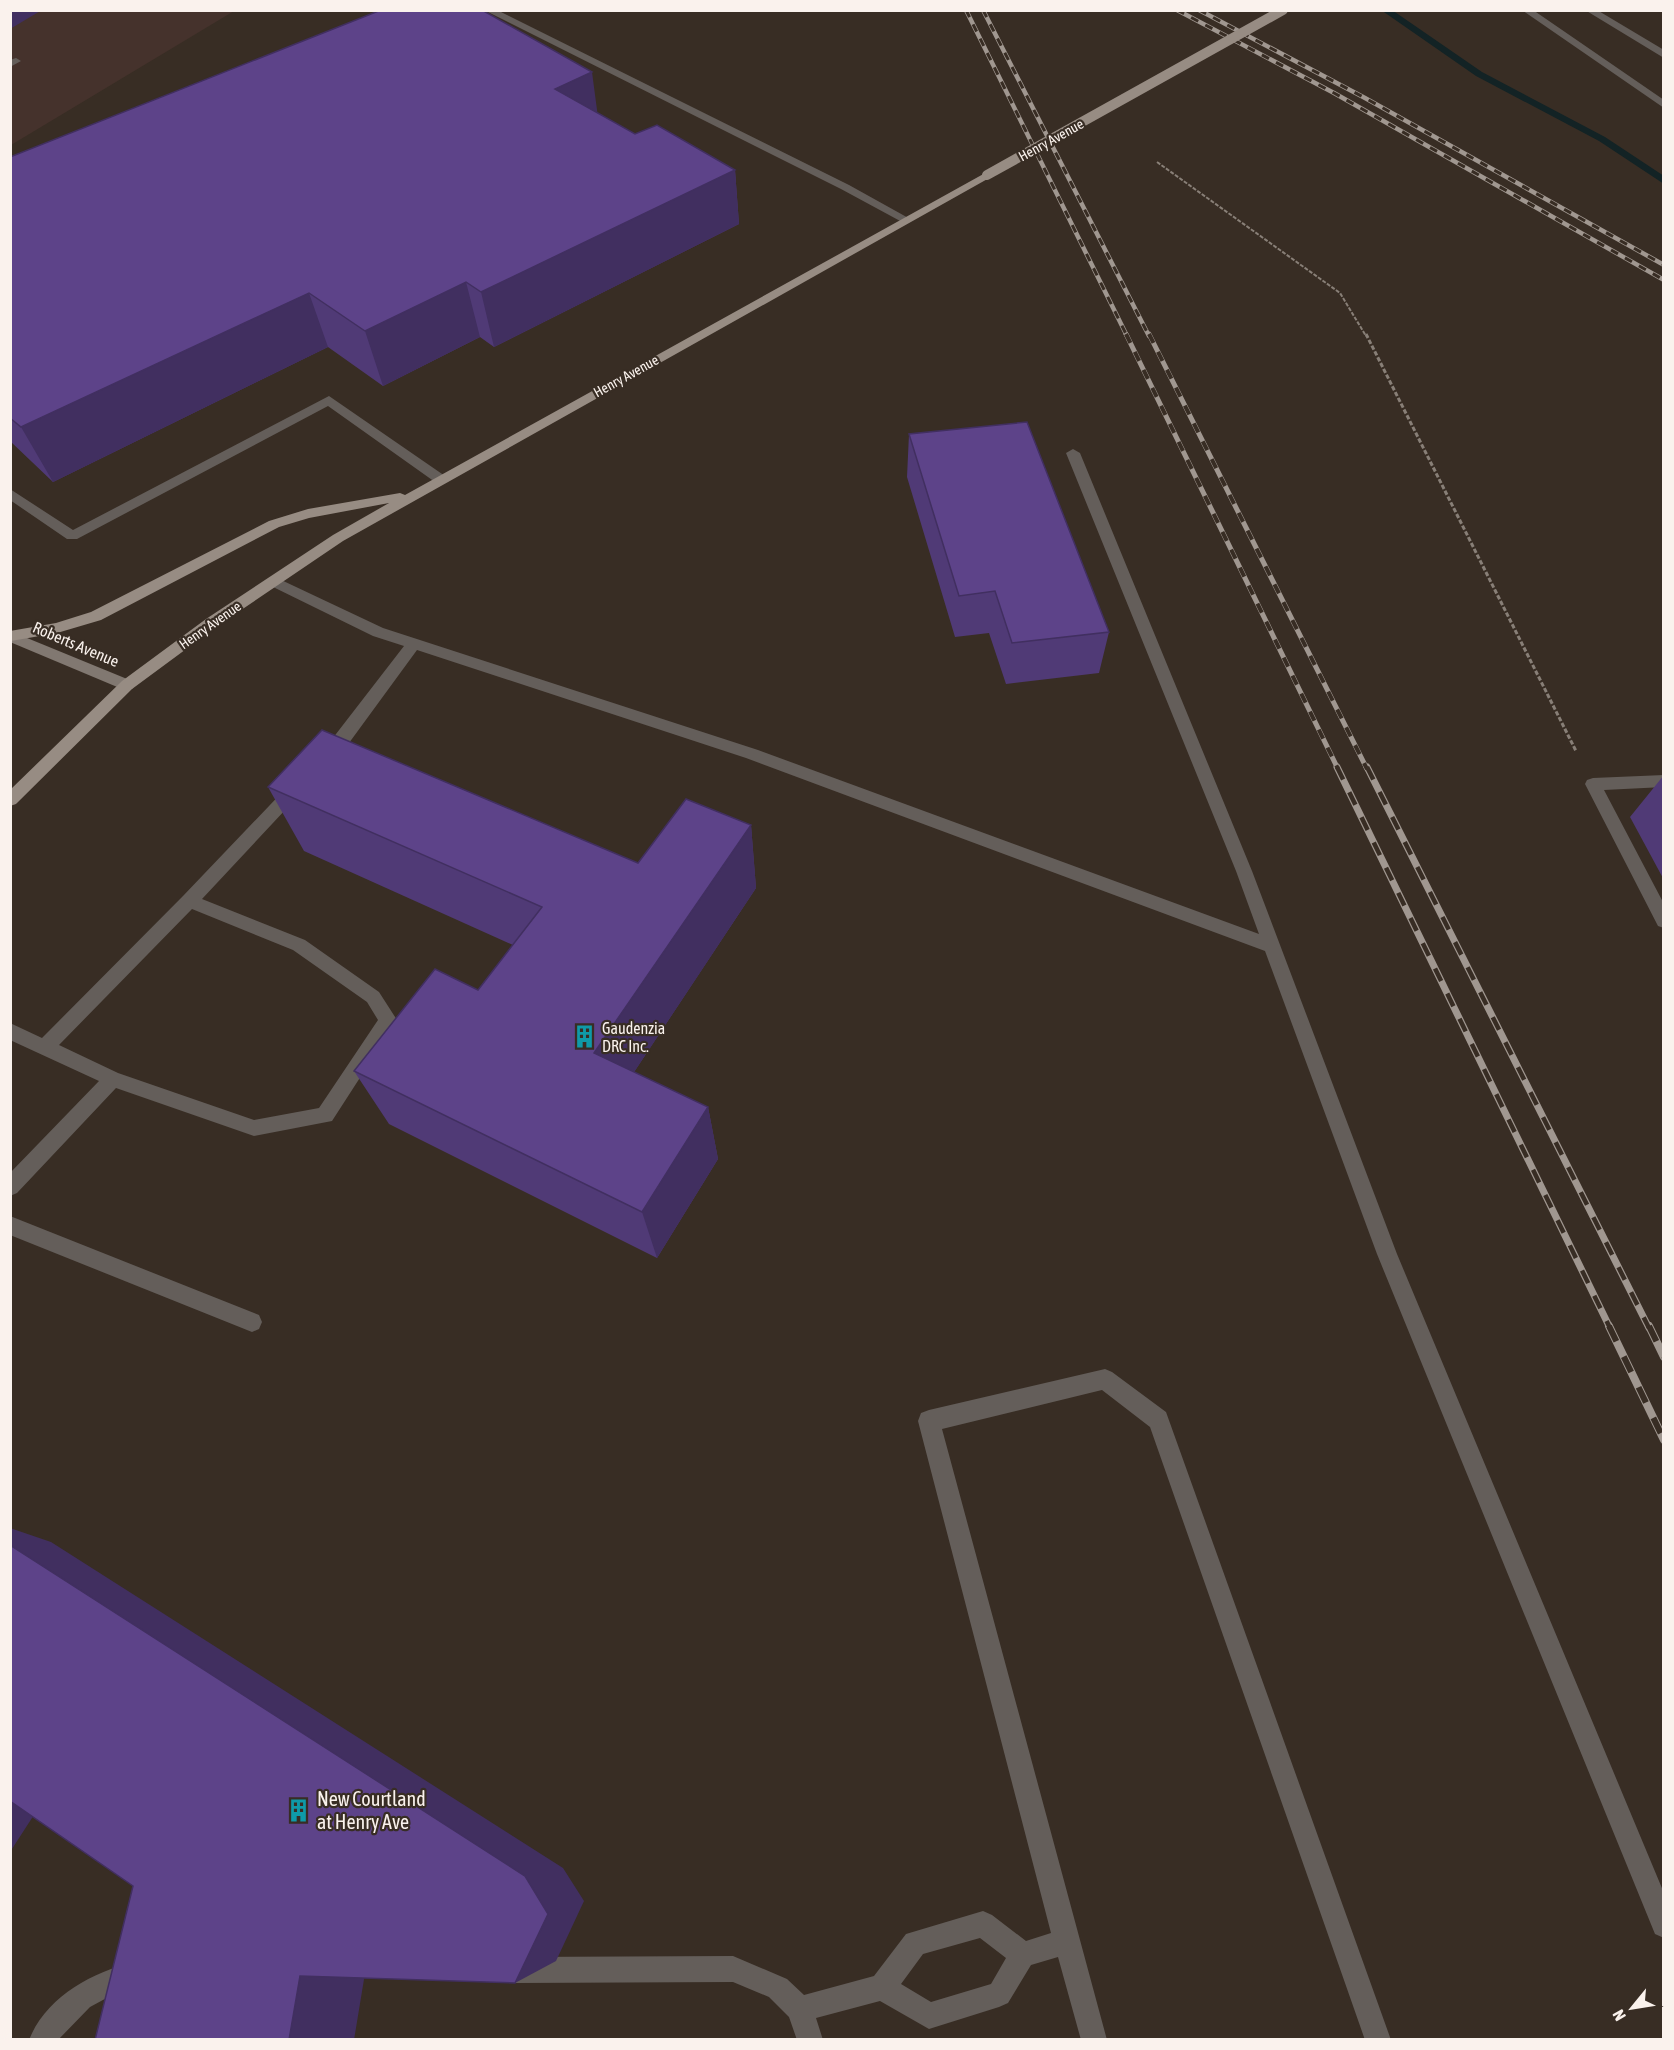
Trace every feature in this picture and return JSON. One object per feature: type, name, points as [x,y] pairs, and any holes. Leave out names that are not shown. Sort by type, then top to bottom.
[{"type":"main road","name":"Henry Avenue","points":[[10,800],[127,686],[272,581],[338,538],[410,495],[1283,10]]},
{"type":"main road","points":[[11,636],[57,628],[96,616],[274,525],[319,512],[410,495]]},
{"type":"main road","name":"Roberts Avenue","points":[[11,636],[127,686]]},
{"type":"lane","points":[[488,10],[845,187],[906,220]]},
{"type":"lane","points":[[1526,10],[1664,105]]},
{"type":"lane","points":[[1589,10],[1664,55]]},
{"type":"lane","points":[[10,493],[72,536],[329,400],[440,479]]},
{"type":"lane","points":[[1073,453],[1244,871],[1387,1254],[1664,1925]]},
{"type":"lane","points":[[272,581],[378,632],[752,754],[1271,946]]},
{"type":"lane","points":[[319,764],[343,739],[414,644]]},
{"type":"lane","points":[[1664,780],[1593,784],[1664,921]]},
{"type":"lane","points":[[45,1047],[303,782]]},
{"type":"lane","points":[[10,1031],[113,1079],[254,1128],[325,1115],[388,1020],[373,997],[299,945],[189,901]]},
{"type":"lane","points":[[10,1187],[113,1079]]},
{"type":"lane","points":[[10,1225],[252,1322]]},
{"type":"lane","points":[[1094,2040],[930,1421],[1105,1379],[1158,1420],[1378,2040]]},
{"type":"lane","points":[[800,2009],[882,1987],[915,1944],[983,1924],[1023,1955]]},
{"type":"lane","points":[[882,1987],[928,2016],[999,1994],[1023,1955],[1066,1941]]},
{"type":"lane","points":[[42,2040],[48,2029],[83,1996],[115,1979],[158,1970]]},
{"type":"lane","points":[[497,1970],[733,1970],[778,1988],[800,2009],[810,2040]]},
{"type":"path","points":[[1156,162],[1340,293],[1361,325],[1593,784]]},
{"type":"shaded area","points":[[11,11],[234,11],[11,145]]},
{"type":"building","points":[[381,10],[482,10],[592,72],[555,89],[635,134],[657,125],[735,170],[481,292],[466,282],[365,331],[309,293],[21,427],[10,418],[10,157]]},
{"type":"building","points":[[1027,422],[1109,632],[1012,643],[995,591],[959,596],[909,434]]},
{"type":"building","points":[[322,730],[638,863],[686,799],[751,825],[594,1053],[708,1107],[642,1212],[354,1071],[435,969],[478,990],[542,907],[268,787]]},
{"type":"building","name":"New Courtland at Henry Ave","points":[[10,1545],[525,1876],[548,1914],[515,1983],[300,1976],[289,2040],[95,2040],[133,1886],[10,1801]]},
{"type":"waterway","points":[[1385,10],[1479,74],[1602,139],[1664,181]]},
{"type":"railway","points":[[966,10],[1127,336]]},
{"type":"railway","points":[[983,10],[1149,336]]},
{"type":"railway","points":[[1177,10],[1334,93],[1664,280]]},
{"type":"railway","points":[[1199,10],[1365,98],[1664,265]]},
{"type":"railway","points":[[1126,334],[1338,769]]},
{"type":"railway","points":[[1149,334],[1367,769]]},
{"type":"railway","points":[[1337,767],[1610,1328]]},
{"type":"railway","points":[[1367,767],[1649,1328]]},
{"type":"railway","points":[[1609,1326],[1664,1440]]},
{"type":"railway","points":[[1649,1326],[1664,1357]]},
{"type":"place","name":"Gaudenzia DRC Inc.","points":[[584,1037]]},
{"type":"place","name":"New Courtland at Henry Ave","points":[[299,1811]]}]
